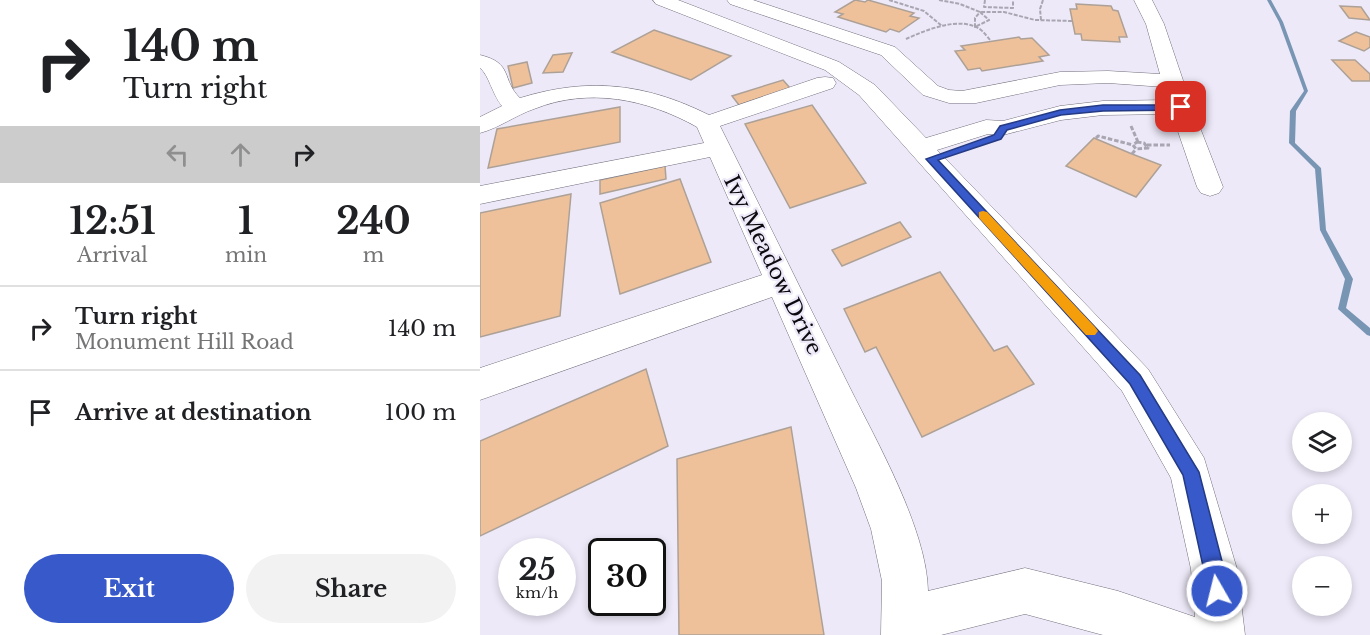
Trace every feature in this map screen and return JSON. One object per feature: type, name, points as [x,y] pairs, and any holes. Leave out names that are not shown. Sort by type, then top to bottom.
[{"type":"street","points":[[662,0],[832,66],[867,90],[1135,380],[1190,472],[1214,569],[1221,635]]},
{"type":"street","points":[[736,0],[888,51],[905,64],[927,87],[943,94],[969,96],[1044,80],[1113,77],[1172,81]]},
{"type":"street","points":[[1143,0],[1155,24],[1172,81],[1210,187]]},
{"type":"street","points":[[796,19],[814,6]]},
{"type":"street","points":[[480,62],[492,66],[499,76],[502,91],[518,108]]},
{"type":"street","points":[[480,195],[712,136],[825,83]]},
{"type":"street","points":[[480,126],[518,108],[575,91],[599,89],[620,91],[691,113],[712,136]]},
{"type":"street","points":[[925,153],[977,137],[997,137],[1003,128],[1060,112],[1103,108],[1181,107]]},
{"type":"street","name":"Ivy Meadow Drive","points":[[712,136],[875,483],[893,530],[905,581],[905,627]]},
{"type":"street","points":[[480,384],[782,282]]},
{"type":"street","points":[[905,627],[1025,591],[1119,615],[1180,635]]},
{"type":"path","points":[[889,0],[924,11],[942,26]]},
{"type":"path","points":[[900,42],[920,32],[942,26],[975,27],[989,20],[980,12],[960,4],[939,0]]},
{"type":"path","points":[[960,4],[962,0]]},
{"type":"path","points":[[985,0],[984,7],[1013,8],[1013,0]]},
{"type":"path","points":[[1041,20],[1040,9],[1043,0]]},
{"type":"path","points":[[980,12],[1004,12],[1041,20],[1072,21]]},
{"type":"path","points":[[980,12],[975,18],[975,27],[991,41]]},
{"type":"path","points":[[1129,122],[1138,142],[1147,145],[1164,144]]},
{"type":"path","points":[[1096,138],[1098,136],[1133,145],[1136,149],[1146,150],[1147,145]]},
{"type":"path","points":[[1133,145],[1138,142]]},
{"type":"path","points":[[1132,153],[1136,149]]},
{"type":"building","points":[[855,0],[865,2],[868,0],[914,13],[910,16],[919,18],[899,32],[890,29],[886,32],[838,17],[843,14],[835,12]]},
{"type":"building","points":[[1076,4],[1111,6],[1113,10],[1118,11],[1127,37],[1119,37],[1120,42],[1082,40],[1081,34],[1075,34],[1070,9],[1077,9]]},
{"type":"building","points":[[1340,6],[1361,7],[1370,20],[1349,18]]},
{"type":"building","points":[[654,30],[731,56],[691,80],[612,52]]},
{"type":"building","points":[[1356,32],[1370,37],[1370,47],[1364,51],[1339,41]]},
{"type":"building","points":[[1019,37],[1021,39],[1032,38],[1049,55],[1039,57],[1043,61],[982,71],[980,68],[968,70],[955,51],[965,50],[961,46]]},
{"type":"building","points":[[572,53],[563,72],[543,73],[553,55]]},
{"type":"building","points":[[1332,60],[1355,60],[1370,74],[1370,81],[1352,81]]},
{"type":"building","points":[[527,62],[532,83],[513,88],[508,66]]},
{"type":"building","points":[[783,80],[790,88],[739,105],[732,96]]},
{"type":"building","points":[[812,105],[866,183],[790,208],[745,124]]},
{"type":"building","points":[[620,107],[620,142],[488,168],[497,129]]},
{"type":"building","points":[[1094,138],[1161,165],[1136,197],[1066,166]]},
{"type":"building","points":[[665,166],[666,179],[600,194],[600,180]]},
{"type":"building","points":[[680,179],[711,262],[620,294],[600,203]]},
{"type":"building","points":[[571,194],[560,316],[480,337],[480,213]]},
{"type":"building","points":[[900,222],[911,237],[842,266],[832,250]]},
{"type":"building","points":[[940,272],[994,351],[1007,346],[1034,384],[922,437],[876,347],[865,352],[844,309]]},
{"type":"building","points":[[646,369],[668,446],[480,536],[480,441]]},
{"type":"building","points":[[791,427],[824,635],[679,635],[677,459]]},
{"type":"waterway","points":[[1269,0],[1281,22],[1306,91],[1293,111],[1292,143],[1318,168],[1323,230],[1349,279],[1342,309],[1370,333]]},
{"type":"slow traffic","points":[[983,215],[1091,331]]},
{"type":"route","points":[[1181,107],[1103,108],[1060,112],[1003,128],[997,137],[931,159],[1135,380],[1190,472],[1214,569],[1217,591]]}]
